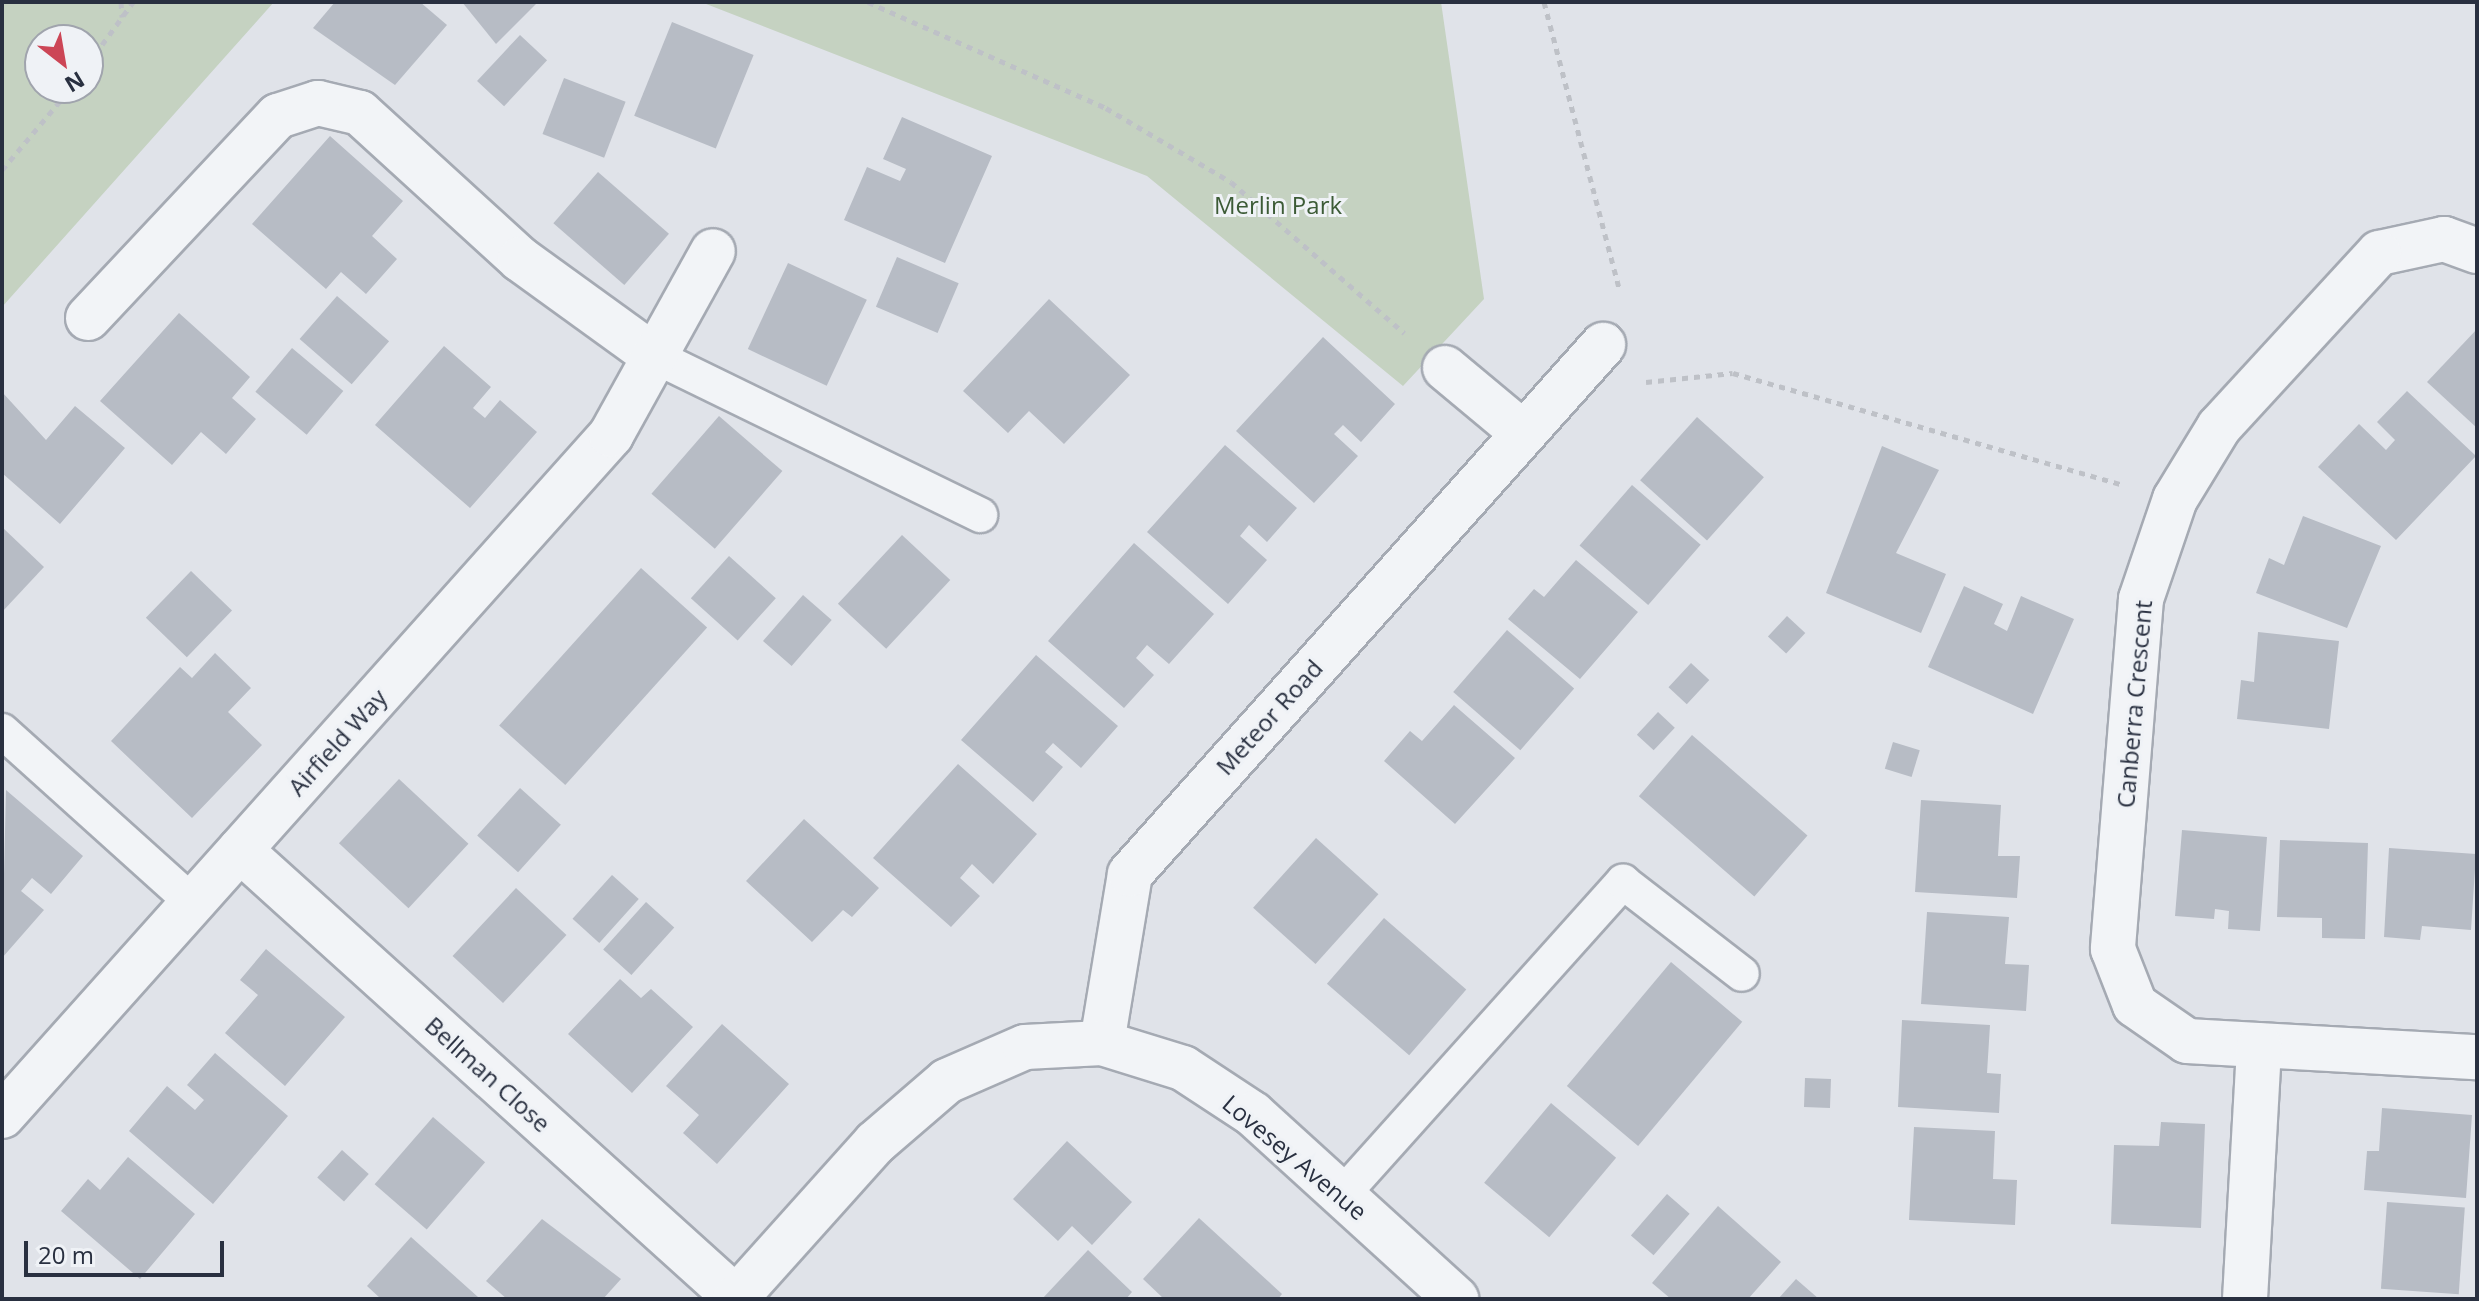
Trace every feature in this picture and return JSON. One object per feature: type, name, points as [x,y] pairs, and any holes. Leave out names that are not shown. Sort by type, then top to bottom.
[{"type":"street","points":[[88,318],[278,116],[318,103],[360,113],[520,259],[654,356]]},
{"type":"street","name":"Canberra Crescent","points":[[2477,251],[2444,239],[2379,253],[2219,427],[2175,499],[2141,599],[2113,949],[2135,1005],[2187,1041],[2477,1057]]},
{"type":"street","name":"Airfield Way","points":[[2,1116],[611,435],[713,251]]},
{"type":"street","name":"Meteor Road","points":[[1102,1043],[1130,874],[1591,358]]},
{"type":"street","points":[[1445,368],[1523,433]]},
{"type":"street","name":"Bellman Close","points":[[240,850],[736,1298]]},
{"type":"street","name":"Lovesey Avenue","points":[[736,1298],[875,1143],[947,1081],[1025,1047],[1102,1043],[1183,1068],[1253,1114],[1456,1299]]},
{"type":"street","points":[[2245,1299],[2259,1045]]},
{"type":"lane","points":[[654,356],[980,515]]},
{"type":"lane","points":[[2,731],[193,903]]},
{"type":"lane","points":[[1342,1195],[1623,882],[1742,974]]},
{"type":"path","points":[[121,2],[122,17]]},
{"type":"path","points":[[104,42],[133,2]]},
{"type":"path","points":[[868,2],[1106,108],[1231,182],[1445,368]]},
{"type":"path","points":[[1544,2],[1622,286],[1591,358],[1643,382],[1733,373],[2175,499]]},
{"type":"path","points":[[2,170],[58,104]]},
{"type":"green space","points":[[2,2],[274,2],[2,307]]},
{"type":"green space","name":"Merlin Park","points":[[701,2],[1441,2],[1484,299],[1403,386],[1147,176]]},
{"type":"building","points":[[335,2],[420,2],[447,25],[395,85],[313,28]]},
{"type":"building","points":[[462,2],[538,2],[496,44]]},
{"type":"building","points":[[672,22],[754,55],[716,149],[634,116]]},
{"type":"building","points":[[520,35],[547,60],[504,106],[477,81]]},
{"type":"building","points":[[564,78],[626,102],[604,158],[542,134]]},
{"type":"building","points":[[902,117],[992,156],[945,263],[844,220],[867,167],[900,181],[906,169],[883,159]]},
{"type":"building","points":[[330,136],[403,201],[372,236],[397,259],[366,294],[341,272],[326,289],[252,224]]},
{"type":"building","points":[[598,172],[669,234],[624,285],[553,223]]},
{"type":"building","points":[[897,257],[959,283],[938,333],[876,307]]},
{"type":"building","points":[[788,263],[867,300],[827,386],[748,349]]},
{"type":"building","points":[[337,296],[389,341],[352,384],[300,339]]},
{"type":"building","points":[[1049,299],[1130,375],[1064,444],[1029,411],[1008,433],[963,391]]},
{"type":"building","points":[[179,313],[250,377],[232,398],[256,419],[226,454],[201,432],[172,465],[100,401]]},
{"type":"building","points":[[2477,329],[2477,428],[2427,382]]},
{"type":"building","points":[[1323,337],[1395,404],[1361,442],[1343,425],[1334,434],[1358,456],[1314,503],[1236,431]]},
{"type":"building","points":[[444,346],[491,387],[473,408],[485,418],[500,400],[537,432],[470,508],[375,425]]},
{"type":"building","points":[[292,348],[343,391],[307,435],[255,392]]},
{"type":"building","points":[[2407,391],[2476,456],[2396,540],[2318,467],[2359,424],[2386,450],[2395,440],[2377,422]]},
{"type":"building","points":[[2,392],[46,440],[75,406],[125,448],[60,524],[2,473]]},
{"type":"building","points":[[719,416],[782,471],[715,549],[651,494]]},
{"type":"building","points":[[1697,417],[1764,477],[1707,540],[1640,480]]},
{"type":"building","points":[[1225,445],[1297,508],[1267,542],[1249,525],[1240,536],[1267,560],[1228,604],[1147,532]]},
{"type":"building","points":[[1882,446],[1939,470],[1896,553],[1946,574],[1921,633],[1826,593]]},
{"type":"building","points":[[1632,485],[1701,545],[1648,605],[1580,545]]},
{"type":"building","points":[[2303,516],[2381,546],[2347,628],[2256,593],[2269,558],[2284,565]]},
{"type":"building","points":[[2,527],[44,567],[2,612]]},
{"type":"building","points":[[902,535],[950,580],[886,649],[838,604]]},
{"type":"building","points":[[1134,543],[1214,614],[1169,664],[1147,645],[1136,658],[1154,675],[1124,708],[1048,641]]},
{"type":"building","points":[[729,556],[776,598],[738,641],[691,598]]},
{"type":"building","points":[[1576,560],[1638,612],[1580,679],[1508,619],[1534,589],[1544,597]]},
{"type":"building","points":[[641,568],[707,628],[565,785],[499,726]]},
{"type":"building","points":[[191,571],[232,611],[187,657],[146,618]]},
{"type":"building","points":[[1964,586],[2003,604],[1994,624],[2007,631],[2021,596],[2074,619],[2033,714],[1928,667]]},
{"type":"building","points":[[803,595],[832,620],[792,666],[763,641]]},
{"type":"building","points":[[1787,616],[1805,633],[1786,654],[1768,636]]},
{"type":"building","points":[[1507,630],[1574,688],[1520,750],[1453,692]]},
{"type":"building","points":[[2258,632],[2339,641],[2329,729],[2237,719],[2241,680],[2254,682]]},
{"type":"building","points":[[215,653],[251,688],[228,712],[262,745],[192,818],[111,741],[180,667],[192,678]]},
{"type":"building","points":[[1036,655],[1118,726],[1081,768],[1053,743],[1045,752],[1063,767],[1033,802],[961,740]]},
{"type":"building","points":[[1691,663],[1709,680],[1687,704],[1668,687]]},
{"type":"building","points":[[1454,705],[1515,758],[1455,824],[1384,761],[1410,731],[1422,741]]},
{"type":"building","points":[[1658,712],[1675,728],[1654,750],[1637,735]]},
{"type":"building","points":[[1692,735],[1807,835],[1754,897],[1639,796]]},
{"type":"building","points":[[1893,742],[1920,750],[1912,777],[1885,769]]},
{"type":"building","points":[[958,764],[1037,834],[993,884],[972,864],[960,878],[980,896],[951,927],[873,858]]},
{"type":"building","points":[[399,779],[468,844],[408,908],[339,843]]},
{"type":"building","points":[[520,788],[561,825],[518,872],[477,836]]},
{"type":"building","points":[[6,790],[83,856],[51,894],[32,878],[21,891],[44,910],[2,958]]},
{"type":"building","points":[[1921,800],[2001,805],[1998,856],[2020,856],[2017,898],[1915,892]]},
{"type":"building","points":[[804,819],[879,888],[852,917],[843,910],[812,942],[746,881]]},
{"type":"building","points":[[2182,830],[2267,837],[2260,931],[2228,929],[2229,911],[2215,909],[2214,919],[2175,916]]},
{"type":"building","points":[[1316,838],[1378,894],[1316,964],[1253,908]]},
{"type":"building","points":[[2280,840],[2368,843],[2365,939],[2322,938],[2322,918],[2277,917]]},
{"type":"building","points":[[2389,848],[2476,854],[2471,930],[2422,926],[2420,940],[2384,937]]},
{"type":"building","points":[[612,875],[639,899],[599,943],[573,919]]},
{"type":"building","points":[[516,888],[566,935],[503,1003],[453,956]]},
{"type":"building","points":[[646,902],[674,927],[631,975],[603,950]]},
{"type":"building","points":[[1927,912],[2009,917],[2005,964],[2029,965],[2026,1011],[1921,1004]]},
{"type":"building","points":[[1384,918],[1466,990],[1409,1055],[1327,984]]},
{"type":"building","points":[[266,949],[345,1017],[285,1086],[225,1033],[258,995],[240,980]]},
{"type":"building","points":[[1671,962],[1742,1022],[1638,1146],[1567,1086]]},
{"type":"building","points":[[620,979],[641,998],[651,989],[693,1027],[632,1093],[568,1034]]},
{"type":"building","points":[[1902,1020],[1990,1025],[1987,1073],[2001,1074],[1999,1113],[1898,1107]]},
{"type":"building","points":[[722,1024],[789,1084],[717,1164],[683,1133],[699,1115],[666,1086]]},
{"type":"building","points":[[215,1053],[288,1116],[213,1204],[129,1131],[167,1086],[195,1110],[204,1100],[187,1085]]},
{"type":"building","points":[[1805,1078],[1831,1079],[1830,1108],[1804,1107]]},
{"type":"building","points":[[1551,1103],[1616,1158],[1549,1237],[1484,1183]]},
{"type":"building","points":[[2382,1108],[2472,1115],[2466,1198],[2364,1190],[2367,1151],[2379,1151]]},
{"type":"building","points":[[433,1117],[485,1162],[427,1229],[375,1184]]},
{"type":"building","points":[[2161,1122],[2205,1124],[2201,1228],[2111,1224],[2114,1145],[2159,1146]]},
{"type":"building","points":[[1914,1127],[1995,1131],[1993,1179],[2017,1180],[2015,1225],[1909,1220]]},
{"type":"building","points":[[1067,1141],[1132,1202],[1092,1245],[1072,1226],[1058,1241],[1013,1199]]},
{"type":"building","points":[[342,1150],[369,1174],[344,1202],[317,1177]]},
{"type":"building","points":[[128,1157],[195,1214],[140,1279],[61,1211],[88,1179],[100,1190]]},
{"type":"building","points":[[1667,1194],[1690,1214],[1654,1255],[1631,1236]]},
{"type":"building","points":[[2387,1202],[2465,1207],[2459,1294],[2381,1289]]},
{"type":"building","points":[[1718,1206],[1781,1262],[1748,1299],[1671,1299],[1652,1283]]},
{"type":"building","points":[[1199,1218],[1282,1294],[1278,1299],[1164,1299],[1143,1279]]},
{"type":"building","points":[[542,1219],[621,1279],[603,1299],[507,1299],[486,1281]]},
{"type":"building","points":[[411,1237],[477,1299],[381,1299],[367,1286]]},
{"type":"building","points":[[1088,1250],[1132,1292],[1126,1299],[1042,1299]]},
{"type":"building","points":[[1796,1279],[1819,1299],[1778,1299]]}]
